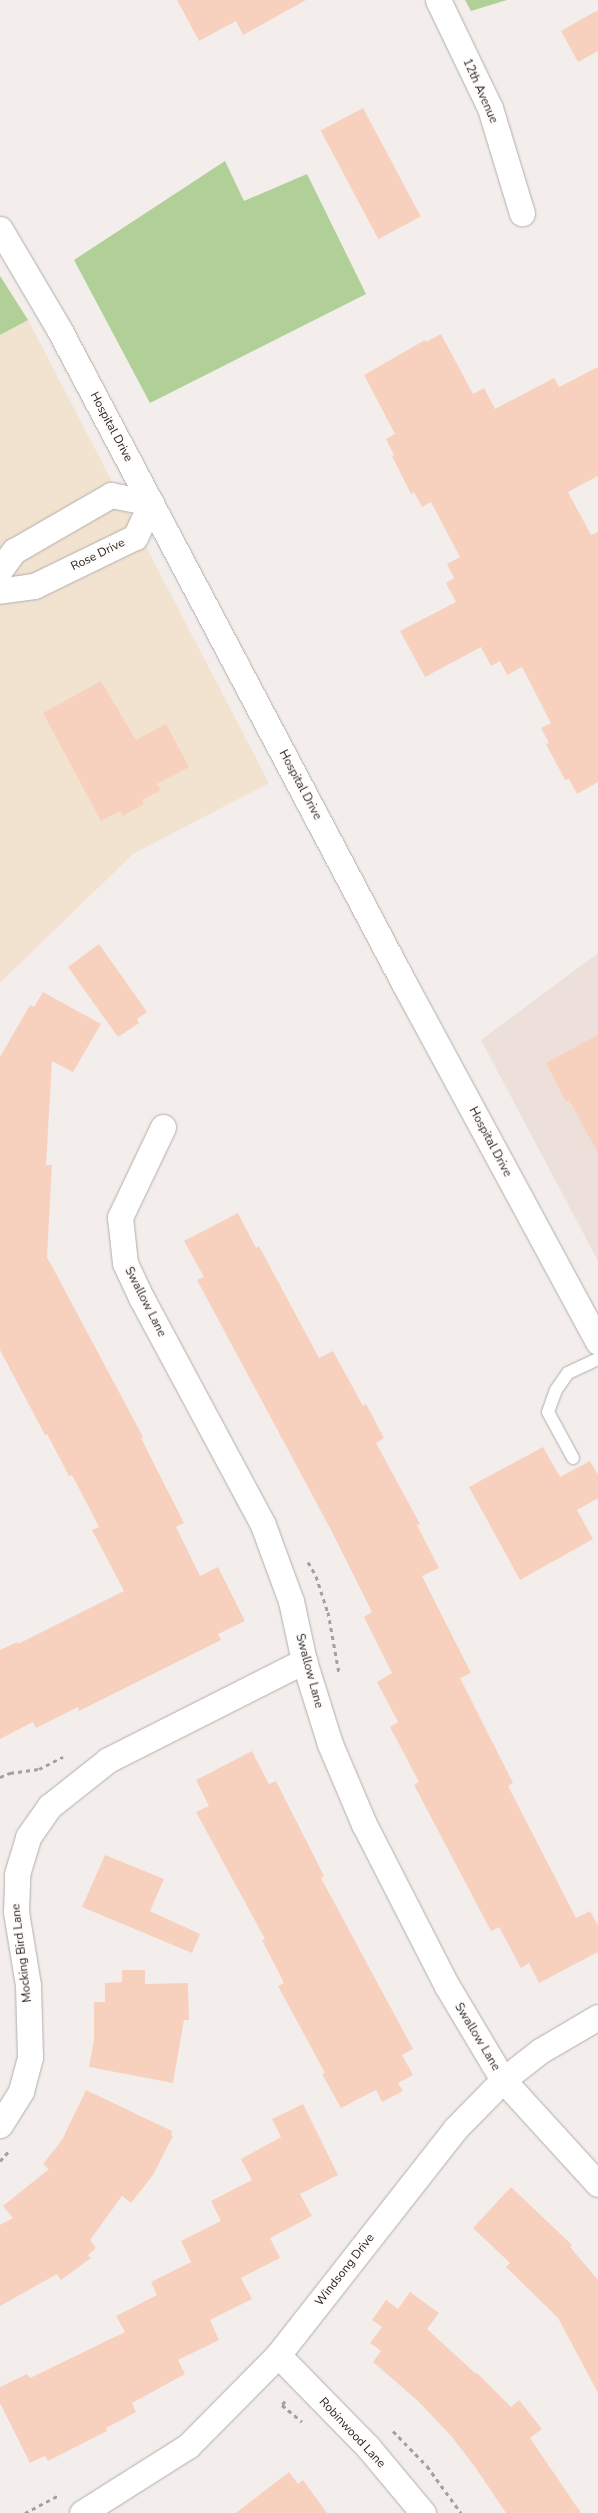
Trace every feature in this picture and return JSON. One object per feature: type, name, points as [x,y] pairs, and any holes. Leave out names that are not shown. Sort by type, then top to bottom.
[{"type":"street","name":"12th Avenue","points":[[438,0],[490,108],[522,213]]},
{"type":"street","name":"Hospital Drive","points":[[0,229],[60,331],[410,993],[598,1342]]},
{"type":"street","points":[[0,570],[14,551],[111,495],[151,503]]},
{"type":"street","name":"Rose Drive","points":[[0,591],[34,586],[135,537],[151,503]]},
{"type":"street","name":"Swallow Lane","points":[[163,1127],[120,1217],[125,1263],[142,1299],[263,1525],[291,1600],[304,1660],[330,1744],[364,1824],[447,1986],[502,2080],[598,2184]]},
{"type":"street","name":"Mocking Bird Lane","points":[[0,2125],[21,2091],[30,2057],[28,1985],[16,1912],[16,1874],[28,1837],[50,1806],[108,1760],[304,1660]]},
{"type":"street","name":"Windsong Drive","points":[[82,2513],[188,2446],[278,2355],[456,2129],[502,2080],[540,2051],[598,2017]]},
{"type":"street","name":"Robinwood Lane","points":[[278,2355],[368,2447],[423,2513]]},
{"type":"lane","points":[[573,1458],[548,1412],[556,1390],[568,1373],[598,1359]]},
{"type":"path","points":[[25,2513],[66,2491]]},
{"type":"shaded area","points":[[0,275],[28,320],[269,783],[133,854],[0,983]]},
{"type":"shaded area","points":[[598,953],[598,1261],[481,1040]]},
{"type":"green space","points":[[465,0],[507,0],[471,11]]},
{"type":"green space","points":[[225,161],[244,201],[307,174],[366,294],[150,403],[74,260]]},
{"type":"green space","points":[[0,276],[28,320],[0,335]]},
{"type":"building","points":[[177,0],[306,0],[243,35],[236,21],[199,41]]},
{"type":"building","points":[[598,10],[598,51],[578,62],[561,31]]},
{"type":"building","points":[[363,108],[421,217],[378,239],[321,131]]},
{"type":"building","points":[[441,334],[473,394],[484,388],[495,409],[554,378],[559,387],[598,367],[598,476],[568,492],[591,535],[598,532],[598,782],[577,794],[569,779],[565,780],[546,744],[549,743],[541,728],[551,723],[522,667],[507,675],[500,661],[491,666],[481,647],[425,677],[400,631],[456,602],[446,583],[454,578],[447,564],[460,557],[431,502],[422,507],[414,492],[411,494],[392,456],[394,455],[386,439],[395,434],[364,375],[425,340],[426,342]]},
{"type":"building","points":[[101,681],[136,740],[166,724],[189,767],[157,784],[161,790],[142,800],[144,804],[123,816],[120,811],[101,821],[43,713]]},
{"type":"building","points":[[99,944],[147,1012],[137,1019],[139,1023],[118,1037],[68,967]]},
{"type":"building","points":[[43,992],[101,1024],[73,1072],[52,1061],[46,1165],[52,1165],[47,1257],[143,1437],[141,1438],[184,1523],[176,1527],[200,1576],[218,1567],[245,1621],[218,1634],[221,1640],[79,1711],[78,1707],[36,1728],[33,1722],[0,1739],[0,1650],[17,1642],[18,1644],[124,1591],[92,1530],[99,1527],[72,1475],[69,1476],[47,1434],[45,1435],[0,1350],[0,1057],[30,1005],[34,1007]]},
{"type":"building","points":[[598,1035],[598,1153],[569,1100],[566,1102],[546,1063]]},
{"type":"building","points":[[238,1213],[256,1248],[259,1246],[319,1358],[333,1351],[363,1406],[366,1404],[384,1438],[376,1443],[420,1524],[417,1525],[439,1568],[422,1576],[471,1673],[460,1678],[513,1783],[508,1786],[576,1918],[590,1911],[598,1926],[598,1952],[539,1983],[529,1963],[521,1968],[499,1927],[491,1931],[414,1785],[419,1782],[390,1727],[398,1722],[377,1682],[392,1673],[364,1617],[372,1612],[331,1530],[197,1280],[204,1277],[184,1241]]},
{"type":"building","points":[[543,1447],[560,1477],[590,1461],[598,1475],[598,1498],[577,1510],[593,1539],[520,1580],[469,1487]]},
{"type":"building","points":[[252,1751],[269,1784],[276,1781],[324,1876],[321,1878],[413,2049],[402,2055],[413,2075],[398,2083],[403,2091],[382,2102],[376,2090],[341,2108],[322,2074],[325,2073],[278,1986],[284,1983],[262,1940],[265,1939],[196,1812],[209,1806],[196,1780]]},
{"type":"building","points":[[105,1855],[164,1879],[150,1911],[200,1934],[192,1953],[82,1907]]},
{"type":"building","points":[[122,1970],[145,1970],[145,1984],[188,1983],[189,2020],[184,2020],[173,2083],[89,2067],[94,2040],[94,2002],[105,2002],[105,1983],[122,1982]]},
{"type":"building","points":[[86,2090],[172,2131],[171,2135],[173,2136],[153,2175],[131,2203],[122,2196],[90,2240],[96,2248],[88,2255],[91,2258],[61,2280],[57,2274],[0,2306],[0,2225],[13,2218],[3,2206],[49,2169],[43,2164],[62,2140]]},
{"type":"building","points":[[303,2104],[338,2175],[300,2194],[312,2216],[270,2238],[280,2258],[241,2278],[252,2299],[210,2320],[219,2340],[178,2360],[185,2374],[132,2403],[136,2412],[106,2428],[107,2431],[48,2461],[45,2456],[30,2463],[0,2403],[0,2387],[27,2374],[30,2378],[125,2332],[116,2316],[157,2295],[151,2282],[191,2262],[181,2241],[221,2221],[211,2201],[252,2180],[241,2159],[281,2137],[272,2119]]},
{"type":"building","points":[[511,2187],[572,2245],[570,2247],[598,2280],[598,2393],[558,2318],[506,2267],[510,2263],[473,2228]]},
{"type":"building","points":[[410,2292],[439,2313],[427,2329],[477,2373],[511,2407],[519,2400],[542,2429],[530,2438],[581,2513],[506,2513],[452,2437],[418,2401],[373,2362],[381,2351],[370,2343],[382,2327],[372,2320],[386,2300],[398,2309]]},
{"type":"building","points":[[289,2472],[298,2484],[303,2480],[327,2513],[236,2513]]}]
